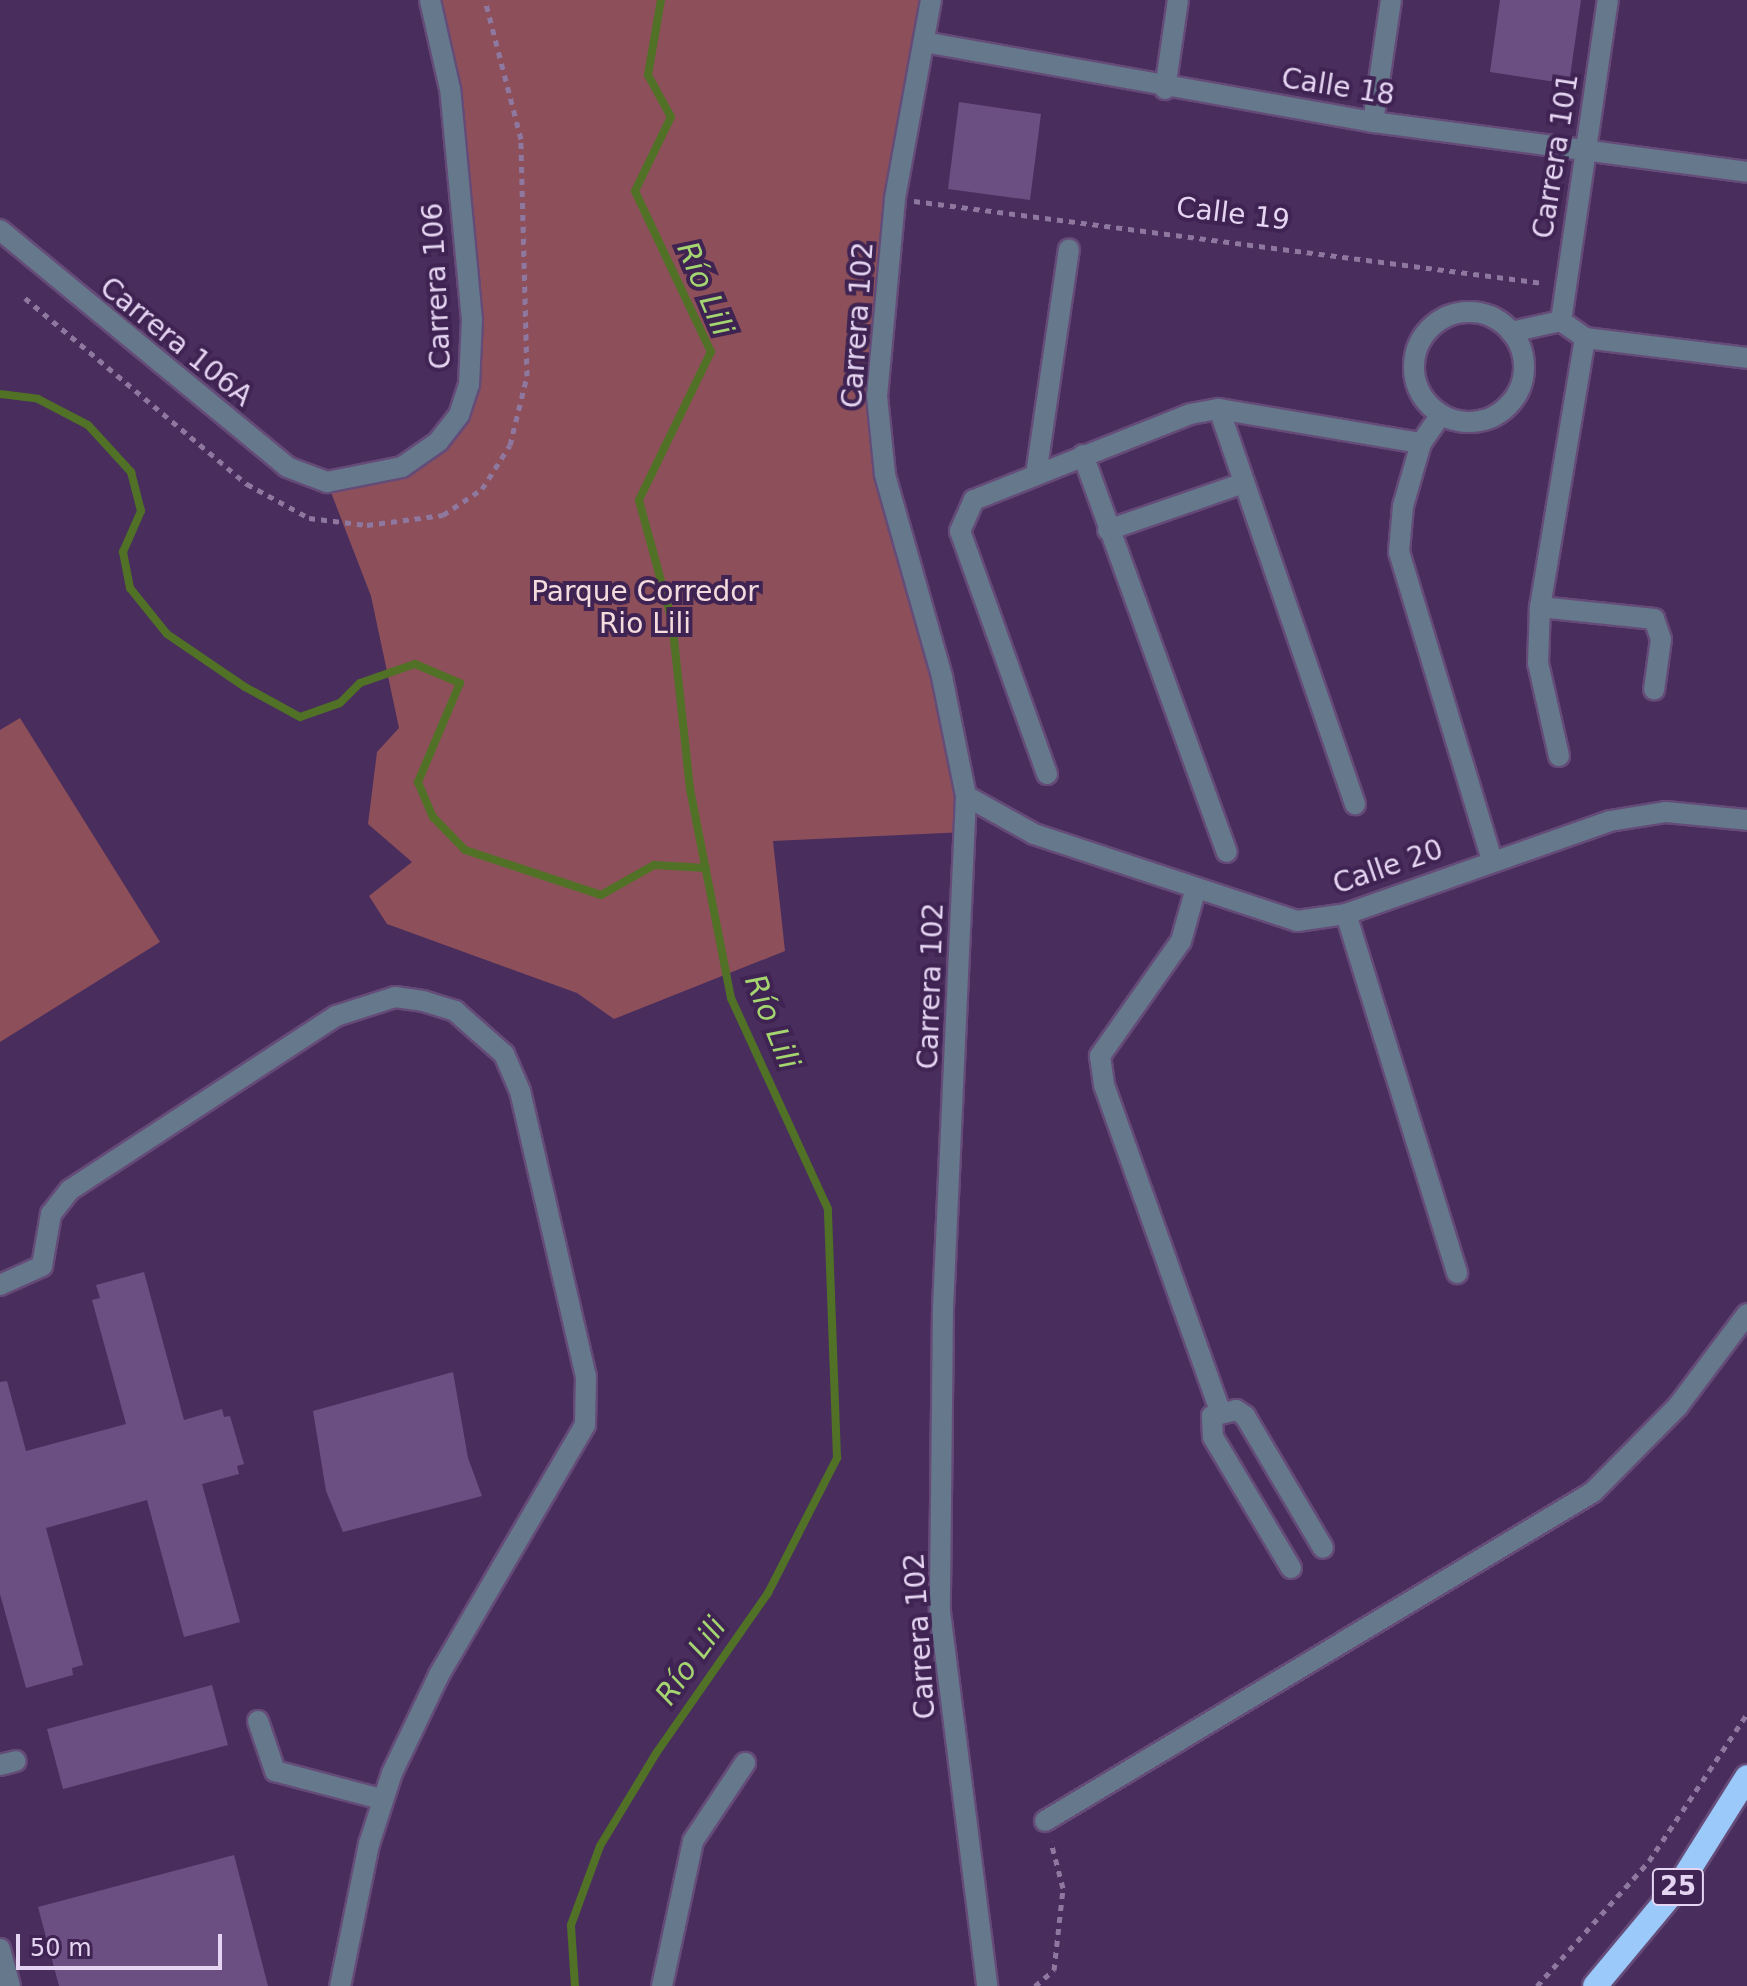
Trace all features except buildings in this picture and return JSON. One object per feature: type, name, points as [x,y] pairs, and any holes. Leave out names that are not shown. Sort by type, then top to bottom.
[{"type":"highway","name":"25","points":[[1595,1986],[1680,1884],[1747,1777]]},
{"type":"street","name":"Carrera 106","points":[[327,482],[402,467],[438,442],[459,415],[469,385],[472,320],[452,104],[430,0]]},
{"type":"street","name":"Carrera 102","points":[[931,0],[895,199],[877,396],[885,475],[942,677],[966,796],[943,1308],[940,1612],[987,1986]]},
{"type":"street","points":[[1165,89],[1178,0]]},
{"type":"street","points":[[1373,122],[1391,0]]},
{"type":"street","name":"Carrera 101","points":[[1561,321],[1608,0]]},
{"type":"street","name":"Calle 18","points":[[924,42],[1165,89],[1373,122],[1747,172]]},
{"type":"street","name":"Carrera 106A","points":[[0,230],[287,467],[327,482]]},
{"type":"street","points":[[1036,475],[1069,249]]},
{"type":"street","points":[[1459,312],[1497,319],[1511,332],[1524,376],[1511,404],[1485,421],[1440,416],[1426,403],[1414,377],[1416,347],[1426,331],[1459,312]]},
{"type":"street","points":[[1511,332],[1561,321],[1585,338],[1747,358]]},
{"type":"street","points":[[1559,756],[1538,663],[1540,607],[1585,338]]},
{"type":"street","points":[[1047,774],[960,531],[974,500],[1083,455],[1219,409],[1421,443]]},
{"type":"street","points":[[1219,409],[1355,804]]},
{"type":"street","points":[[1440,416],[1421,443],[1403,506],[1399,552],[1492,860]]},
{"type":"street","points":[[1083,455],[1227,852]]},
{"type":"street","points":[[1108,530],[1244,483]]},
{"type":"street","points":[[1540,607],[1654,619],[1661,639],[1654,690]]},
{"type":"street","name":"Calle 20","points":[[966,796],[1034,834],[1297,921],[1346,914],[1492,860],[1638,817],[1679,813],[1747,820]]},
{"type":"street","points":[[1196,888],[1181,941],[1100,1056],[1104,1085],[1220,1411]]},
{"type":"street","points":[[1346,914],[1457,1273]]},
{"type":"street","points":[[0,1285],[42,1266],[51,1214],[70,1190],[336,1016],[395,997],[423,1001],[455,1011],[504,1054],[520,1091],[588,1404],[572,1451],[439,1675],[381,1799],[340,1986]]},
{"type":"street","points":[[1045,1821],[1593,1492],[1678,1406],[1747,1314]]},
{"type":"street","points":[[1220,1411],[1245,1416],[1323,1548]]},
{"type":"street","points":[[1220,1411],[1209,1425],[1213,1437],[1291,1568]]},
{"type":"street","points":[[258,1721],[275,1771],[381,1799]]},
{"type":"street","points":[[662,1986],[693,1841],[745,1763]]},
{"type":"street","points":[[0,1951],[10,1986]]},
{"type":"path","points":[[25,298],[247,484],[309,518],[367,525],[443,515],[482,489],[510,445],[527,376],[521,139],[485,0]]},
{"type":"path","name":"Calle 19","points":[[895,199],[1564,285]]},
{"type":"path","points":[[1537,1986],[1649,1861],[1747,1714]]},
{"type":"path","points":[[1035,1986],[1054,1970],[1063,1888],[1045,1821]]},
{"type":"green space","name":"Parque Corredor Rio Lili","points":[[430,0],[931,0],[877,396],[942,677],[965,832],[773,841],[785,951],[614,1019],[577,993],[387,924],[369,896],[412,862],[368,824],[377,752],[399,728],[371,596],[327,482],[403,467],[459,415],[472,320]]},
{"type":"green space","points":[[20,718],[160,942],[0,1042],[0,730]]},
{"type":"waterway","name":"Río Lili","points":[[575,1986],[571,1925],[600,1846],[657,1752],[768,1593],[837,1458],[828,1209],[731,998],[690,789],[672,621],[639,500],[711,352],[635,191],[671,117],[648,75],[661,0]]},
{"type":"waterway","points":[[0,394],[38,399],[88,425],[131,472],[141,511],[123,552],[130,588],[167,634],[245,687],[300,717],[340,703],[360,683],[415,664],[460,683],[418,782],[433,817],[465,850],[601,895],[654,865],[706,868]]}]
